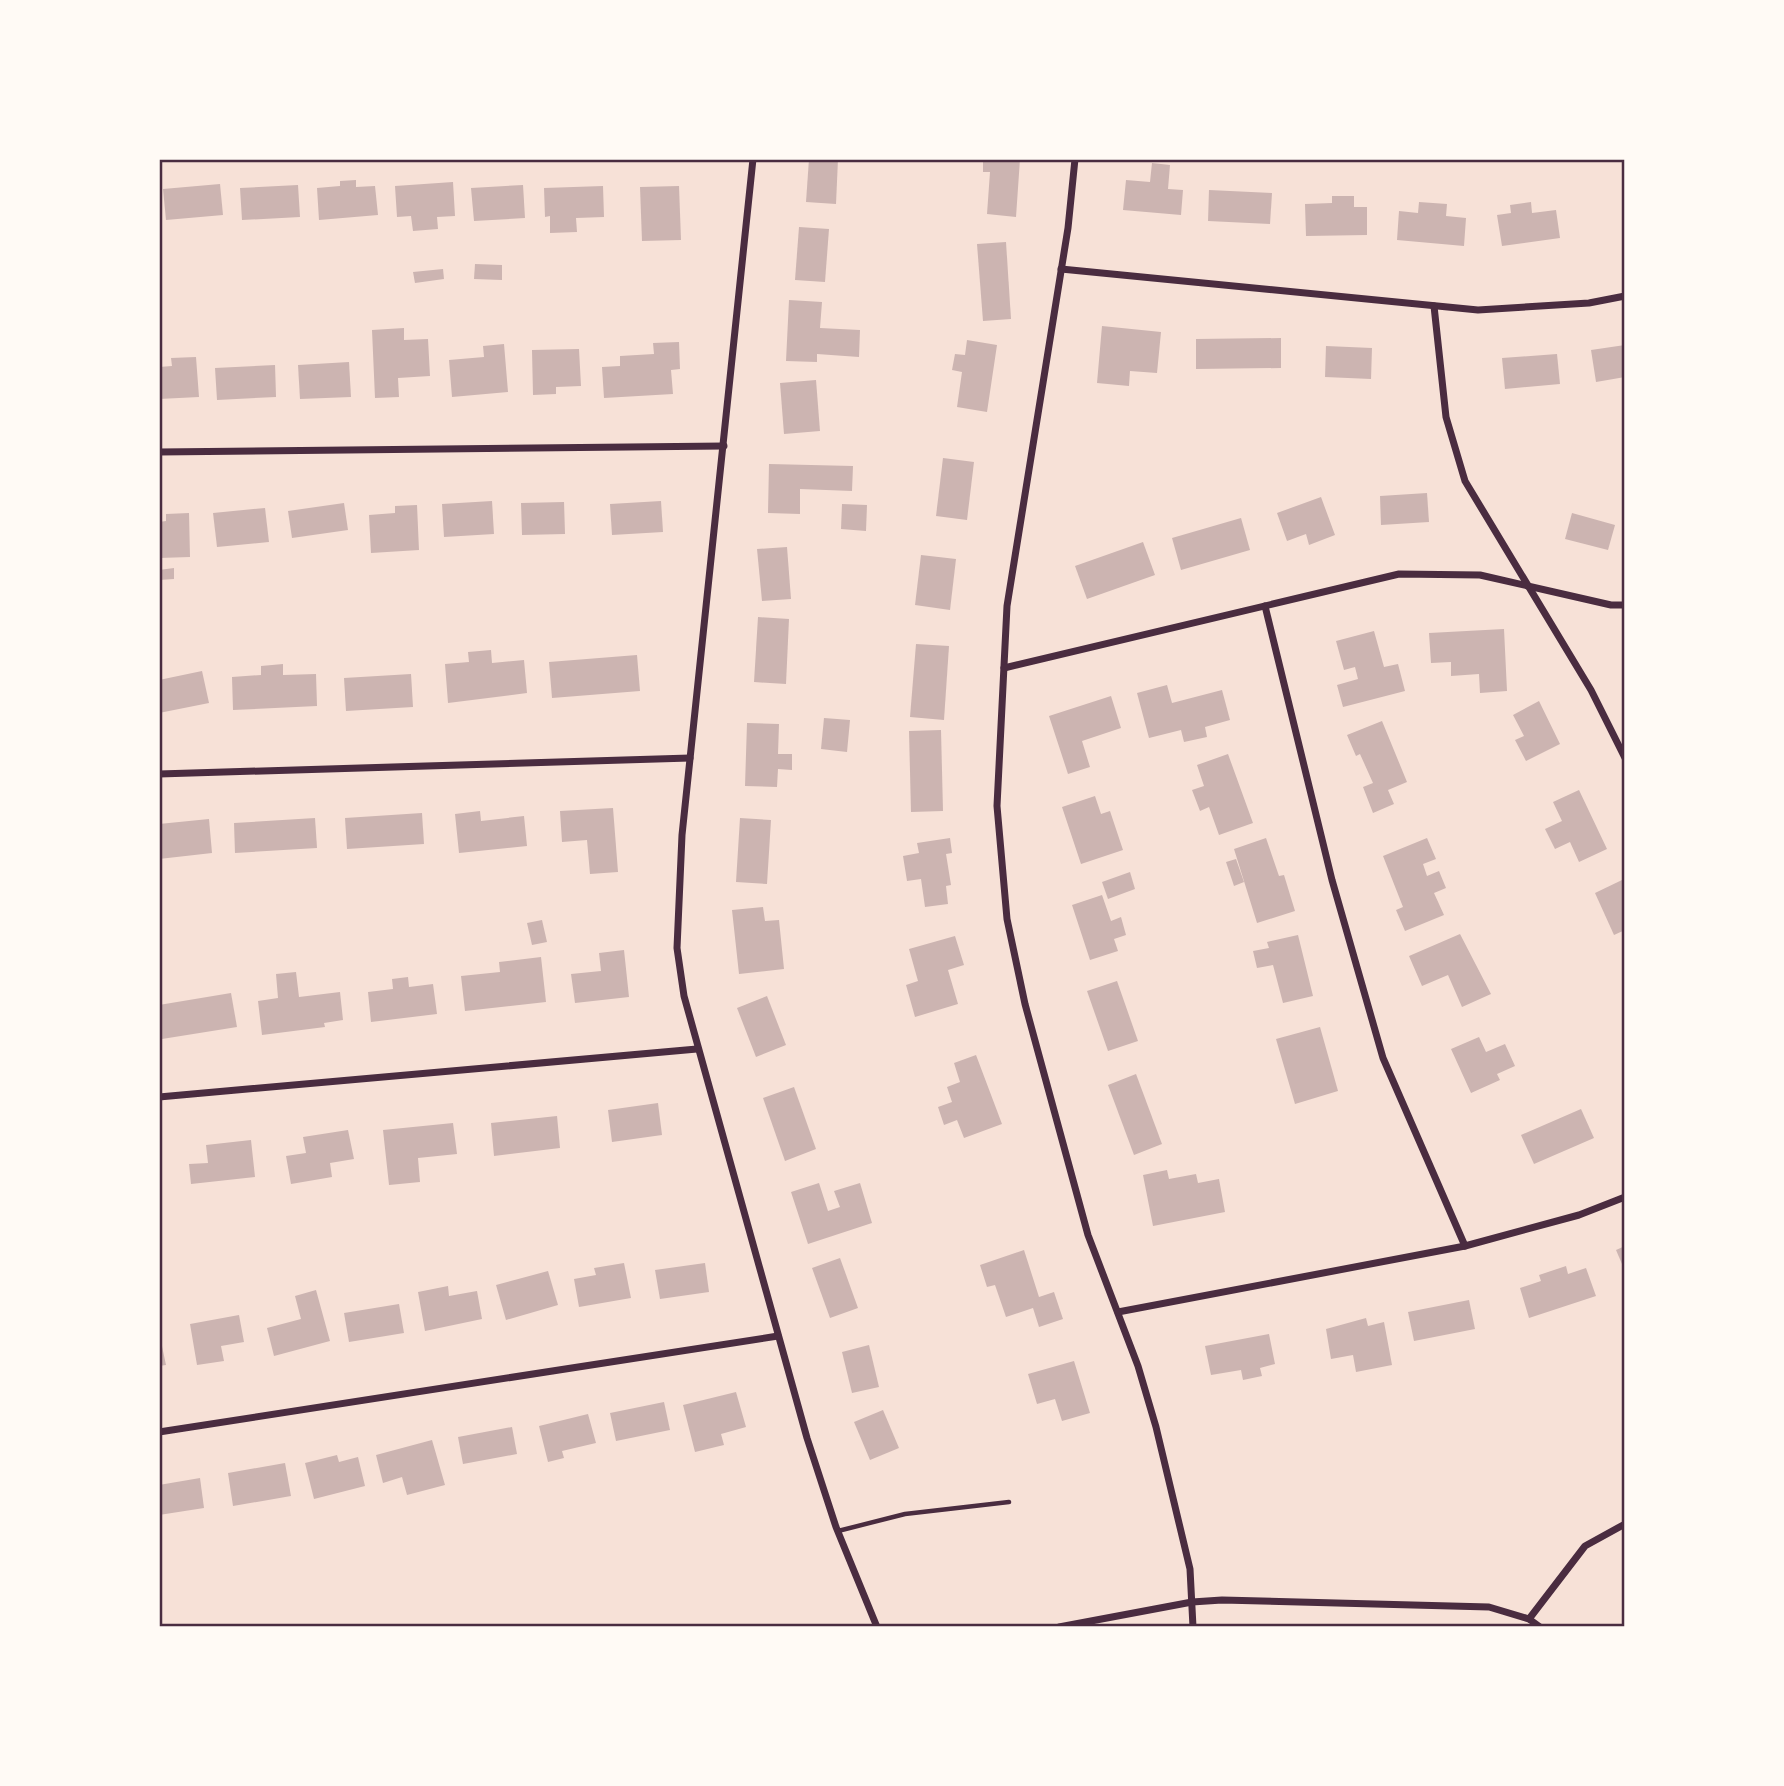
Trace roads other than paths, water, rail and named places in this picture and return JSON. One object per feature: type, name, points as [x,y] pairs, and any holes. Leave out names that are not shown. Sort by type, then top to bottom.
[{"type":"street","points":[[753,159],[681,835],[677,948],[684,996],[697,1049],[778,1336],[838,1531],[877,1627]]},
{"type":"street","points":[[1075,159],[1061,269],[1007,606],[997,806],[1007,919],[1025,1004],[1088,1235],[1118,1312],[1156,1427],[1191,1569],[1193,1627]]},
{"type":"street","points":[[1061,269],[1478,310],[1589,303],[1625,296]]},
{"type":"street","points":[[1434,306],[1446,418],[1465,481],[1591,690],[1625,758]]},
{"type":"street","points":[[159,452],[724,446]]},
{"type":"street","points":[[1004,668],[1399,574],[1480,575],[1611,605],[1625,605]]},
{"type":"street","points":[[1265,606],[1329,867],[1383,1058],[1465,1246]]},
{"type":"street","points":[[159,774],[690,758]]},
{"type":"street","points":[[159,1097],[697,1049]]},
{"type":"street","points":[[1118,1312],[1465,1246],[1579,1215],[1625,1197]]},
{"type":"street","points":[[159,1432],[778,1336]]},
{"type":"street","points":[[1529,1619],[1585,1546],[1625,1524]]},
{"type":"street","points":[[1059,1627],[1192,1602],[1222,1600],[1489,1607],[1529,1619],[1540,1627]]},
{"type":"lane","points":[[838,1531],[905,1514],[1009,1502]]}]
